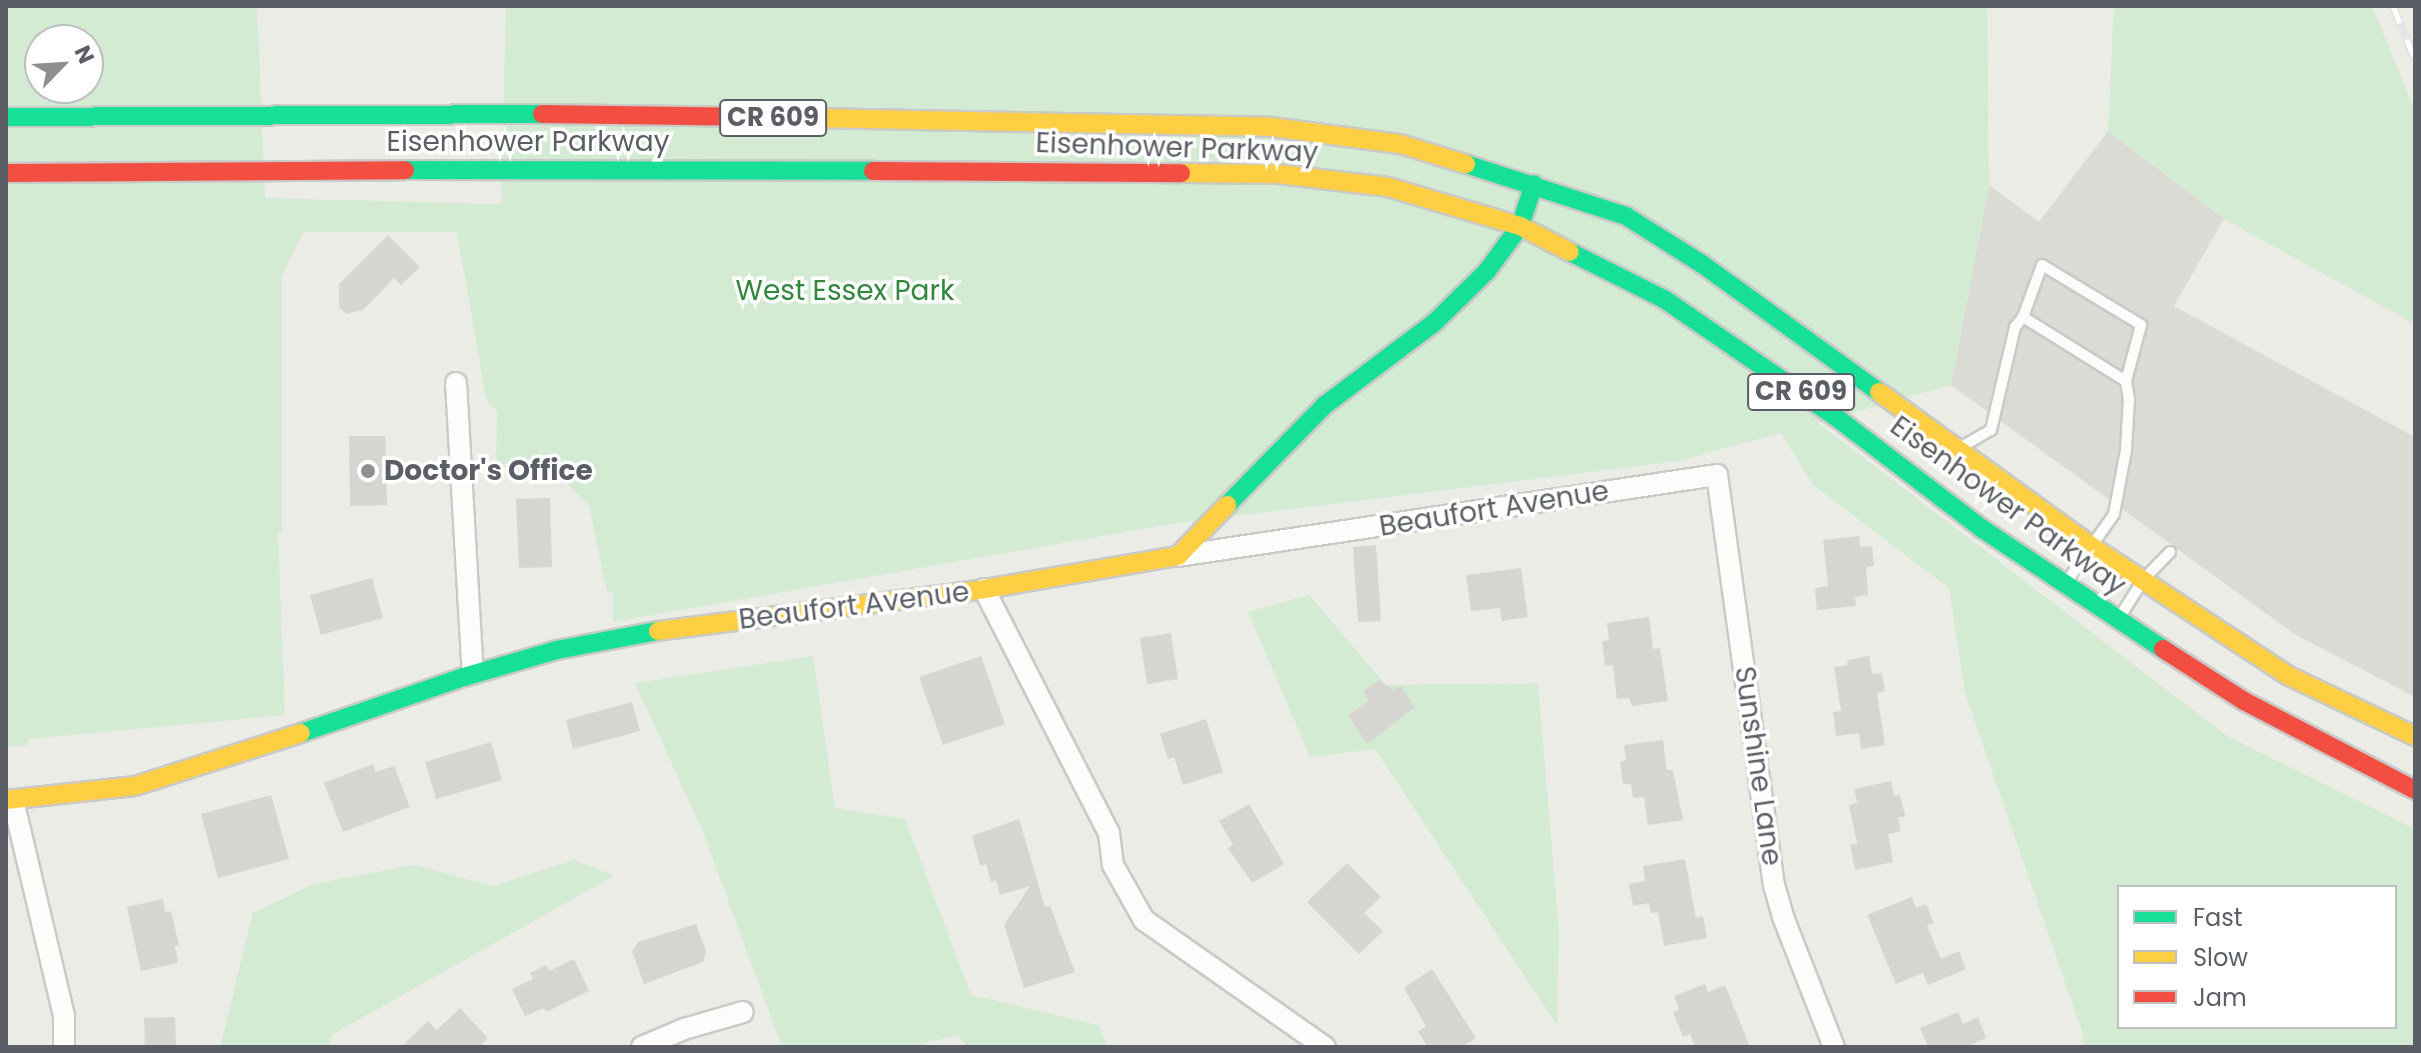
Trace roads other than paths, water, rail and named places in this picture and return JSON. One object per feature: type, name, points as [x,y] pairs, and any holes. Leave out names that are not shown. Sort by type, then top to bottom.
[{"type":"main road","name":"Eisenhower Parkway","points":[[6,117],[583,114],[1271,127],[1400,144],[1534,184],[1626,216],[1702,264],[2094,548],[2289,676],[2415,736]]},
{"type":"main road","name":"Eisenhower Parkway","points":[[6,173],[592,169],[1278,174],[1388,187],[1520,226],[1664,299],[1836,417],[1981,528],[2118,620],[2244,701],[2415,790]]},
{"type":"main road","points":[[1178,556],[1325,405],[1453,307],[1487,271],[1520,226],[1534,184]]},
{"type":"main road","name":"Beaufort Avenue","points":[[10,800],[135,786],[200,768],[473,674],[557,650],[638,634],[984,589],[1178,556]]},
{"type":"street","points":[[456,383],[473,674]]},
{"type":"street","name":"Beaufort Avenue","points":[[1178,556],[1717,475]]},
{"type":"street","name":"Sunshine Lane","points":[[1717,475],[1774,885],[1783,917],[1834,1047]]},
{"type":"street","points":[[984,589],[1109,833],[1113,865],[1144,920],[1325,1047]]},
{"type":"street","points":[[10,800],[64,1016],[64,1047]]},
{"type":"street","points":[[642,1047],[684,1029],[743,1012]]},
{"type":"lane","points":[[1957,449],[1991,430],[2015,327],[2023,317],[2042,265],[2141,325],[2126,381],[2129,399],[2114,514],[2094,548],[2065,585]]},
{"type":"lane","points":[[2023,317],[2126,381]]},
{"type":"lane","points":[[2118,620],[2143,580],[2170,552]]},
{"type":"railway","points":[[2393,6],[2415,59]]},
{"type":"place","name":"Doctor's Office","points":[[368,471]]},
{"type":"park label","name":"West Essex Park","points":[[845,291]]}]
